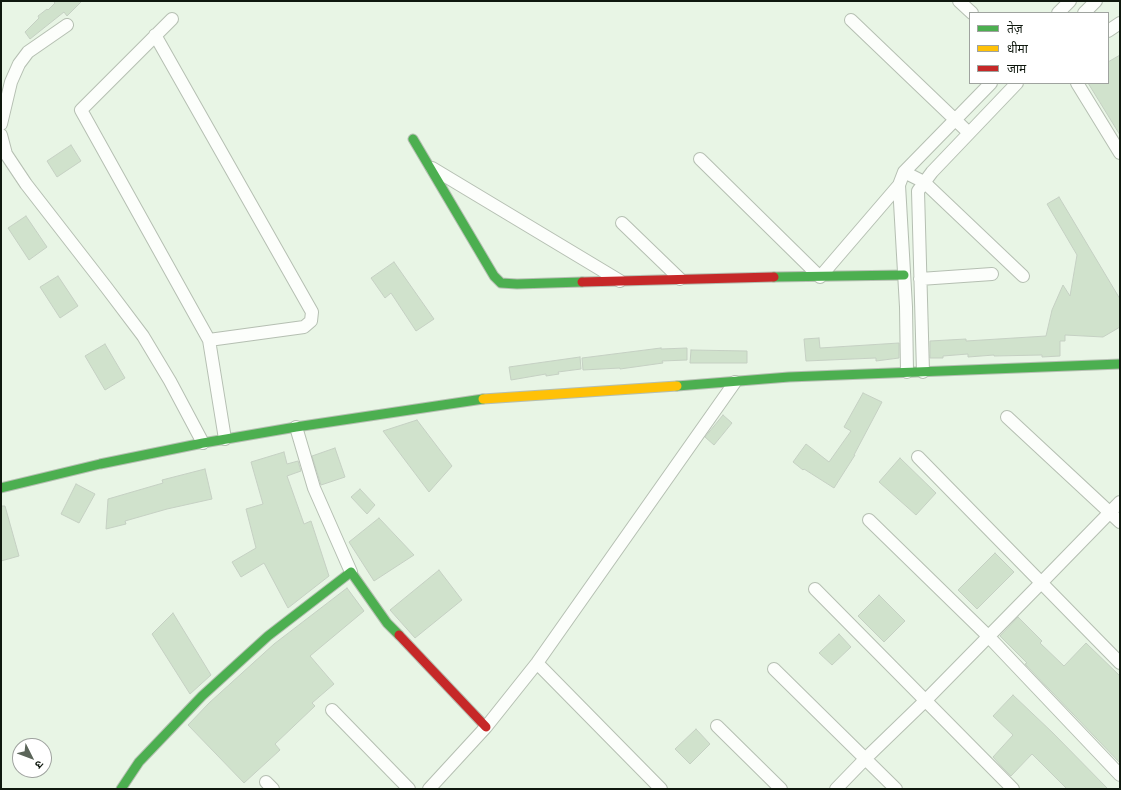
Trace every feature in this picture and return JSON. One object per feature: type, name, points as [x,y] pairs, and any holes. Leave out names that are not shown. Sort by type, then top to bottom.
[{"type":"main road","points":[[413,139],[431,167],[494,276],[501,283],[621,282],[680,279],[904,275]]},
{"type":"main road","points":[[1,488],[100,464],[203,443],[296,427],[484,399],[789,377],[1120,364]]},
{"type":"main road","points":[[121,789],[139,762],[202,696],[268,636],[351,572],[387,623],[486,726]]},
{"type":"street","points":[[960,1],[971,12]]},
{"type":"street","points":[[1059,12],[1070,1]]},
{"type":"street","points":[[1085,12],[1094,2]]},
{"type":"street","points":[[172,19],[81,110],[209,340],[225,439]]},
{"type":"street","points":[[852,20],[969,134]]},
{"type":"street","points":[[1109,30],[1120,23]]},
{"type":"street","points":[[1,124],[11,82],[19,64],[28,52],[67,24]]},
{"type":"street","points":[[155,35],[312,312],[311,321],[304,327],[209,340]]},
{"type":"street","points":[[700,159],[820,276],[899,185],[904,172],[990,84]]},
{"type":"street","points":[[923,372],[918,191],[924,182],[1016,84]]},
{"type":"street","points":[[1078,84],[1120,153]]},
{"type":"street","points":[[1,135],[6,154],[26,184],[143,336],[170,381],[203,443]]},
{"type":"street","points":[[431,167],[621,282]]},
{"type":"street","points":[[904,172],[924,182],[1023,276]]},
{"type":"street","points":[[899,185],[904,260],[906,372]]},
{"type":"street","points":[[622,223],[680,279]]},
{"type":"street","points":[[904,260],[919,259]]},
{"type":"street","points":[[920,279],[992,274]]},
{"type":"street","points":[[431,788],[486,726],[536,664],[735,382]]},
{"type":"street","points":[[1007,417],[1120,522]]},
{"type":"street","points":[[296,427],[314,488],[351,572]]},
{"type":"street","points":[[918,457],[1120,662]]},
{"type":"street","points":[[836,789],[926,700],[1120,502]]},
{"type":"street","points":[[869,520],[988,636],[1120,776]]},
{"type":"street","points":[[815,589],[1014,789]]},
{"type":"street","points":[[536,664],[661,789]]},
{"type":"street","points":[[774,669],[896,789]]},
{"type":"street","points":[[332,710],[409,789]]},
{"type":"street","points":[[717,726],[781,789]]},
{"type":"building","points":[[53,1],[82,1],[67,16],[64,12],[30,39],[25,32],[39,18],[38,16],[47,9],[48,10],[55,3]]},
{"type":"building","points":[[1120,55],[1120,135],[1089,84],[1109,84],[1109,61]]},
{"type":"building","points":[[71,145],[81,161],[57,177],[47,161]]},
{"type":"building","points":[[1059,197],[1120,299],[1120,327],[1103,337],[1065,335],[1065,341],[1060,341],[1060,356],[1042,357],[1042,355],[994,355],[968,357],[968,354],[943,356],[943,358],[930,358],[930,341],[966,339],[966,341],[1046,336],[1052,310],[1063,285],[1070,296],[1077,255],[1047,204]]},
{"type":"building","points":[[26,216],[47,247],[29,260],[8,228]]},
{"type":"building","points":[[394,262],[434,319],[416,331],[391,293],[385,298],[371,278]]},
{"type":"building","points":[[58,276],[78,306],[60,318],[40,287]]},
{"type":"building","points":[[819,338],[820,348],[899,343],[899,358],[876,361],[876,358],[806,361],[804,339]]},
{"type":"building","points":[[105,344],[125,378],[105,390],[85,356]]},
{"type":"building","points":[[661,348],[687,348],[687,360],[662,361],[663,363],[620,369],[583,370],[582,358]]},
{"type":"building","points":[[691,350],[747,351],[747,363],[690,363]]},
{"type":"building","points":[[580,357],[581,369],[558,372],[559,374],[546,376],[546,374],[511,380],[509,367]]},
{"type":"building","points":[[863,393],[882,402],[855,455],[834,488],[804,469],[803,470],[793,462],[806,444],[829,462],[851,431],[844,427]]},
{"type":"building","points":[[723,415],[732,423],[714,445],[705,437]]},
{"type":"building","points":[[417,420],[452,466],[429,492],[383,431]]},
{"type":"building","points":[[335,448],[345,477],[321,485],[312,456]]},
{"type":"building","points":[[284,452],[287,464],[298,461],[301,471],[287,476],[304,524],[311,521],[329,576],[288,608],[264,563],[241,577],[232,562],[256,548],[246,509],[263,504],[251,462]]},
{"type":"building","points":[[900,458],[936,493],[916,515],[879,482]]},
{"type":"building","points":[[205,469],[212,499],[167,509],[125,521],[126,524],[106,529],[108,499],[163,483],[162,480]]},
{"type":"building","points":[[76,484],[95,494],[79,523],[61,514]]},
{"type":"building","points":[[360,489],[375,505],[367,514],[351,497]]},
{"type":"building","points":[[1,506],[5,506],[19,556],[1,561]]},
{"type":"building","points":[[379,518],[414,555],[374,581],[349,542]]},
{"type":"building","points":[[995,553],[1014,572],[977,609],[958,590]]},
{"type":"building","points":[[439,570],[462,600],[415,638],[390,610]]},
{"type":"building","points":[[347,588],[364,611],[310,656],[334,684],[312,703],[315,706],[275,744],[280,750],[244,783],[188,725],[209,703],[274,644]]},
{"type":"building","points":[[879,595],[905,621],[884,642],[858,616]]},
{"type":"building","points":[[173,613],[211,675],[190,694],[152,634]]},
{"type":"building","points":[[1018,617],[1042,641],[1040,643],[1064,666],[1086,643],[1120,676],[1120,763],[1000,636]]},
{"type":"building","points":[[839,634],[851,647],[832,665],[819,653]]},
{"type":"building","points":[[1013,695],[1108,789],[1067,789],[1032,754],[1011,776],[993,757],[1013,735],[993,716]]},
{"type":"building","points":[[696,729],[710,744],[690,764],[675,749]]},
{"type":"traffic: fast","points":[[413,139],[494,276],[501,283],[582,282]]},
{"type":"traffic: fast","points":[[774,277],[904,275]]},
{"type":"traffic: fast","points":[[677,386],[789,377],[1120,364]]},
{"type":"traffic: fast","points":[[1,488],[100,464],[203,443],[296,427],[483,399]]},
{"type":"traffic: fast","points":[[121,789],[139,762],[202,696],[268,636],[351,572],[387,623],[399,635]]},
{"type":"traffic: slow","points":[[483,399],[677,386]]},
{"type":"traffic: jam","points":[[582,282],[774,277]]},
{"type":"traffic: jam","points":[[399,635],[486,727]]}]
